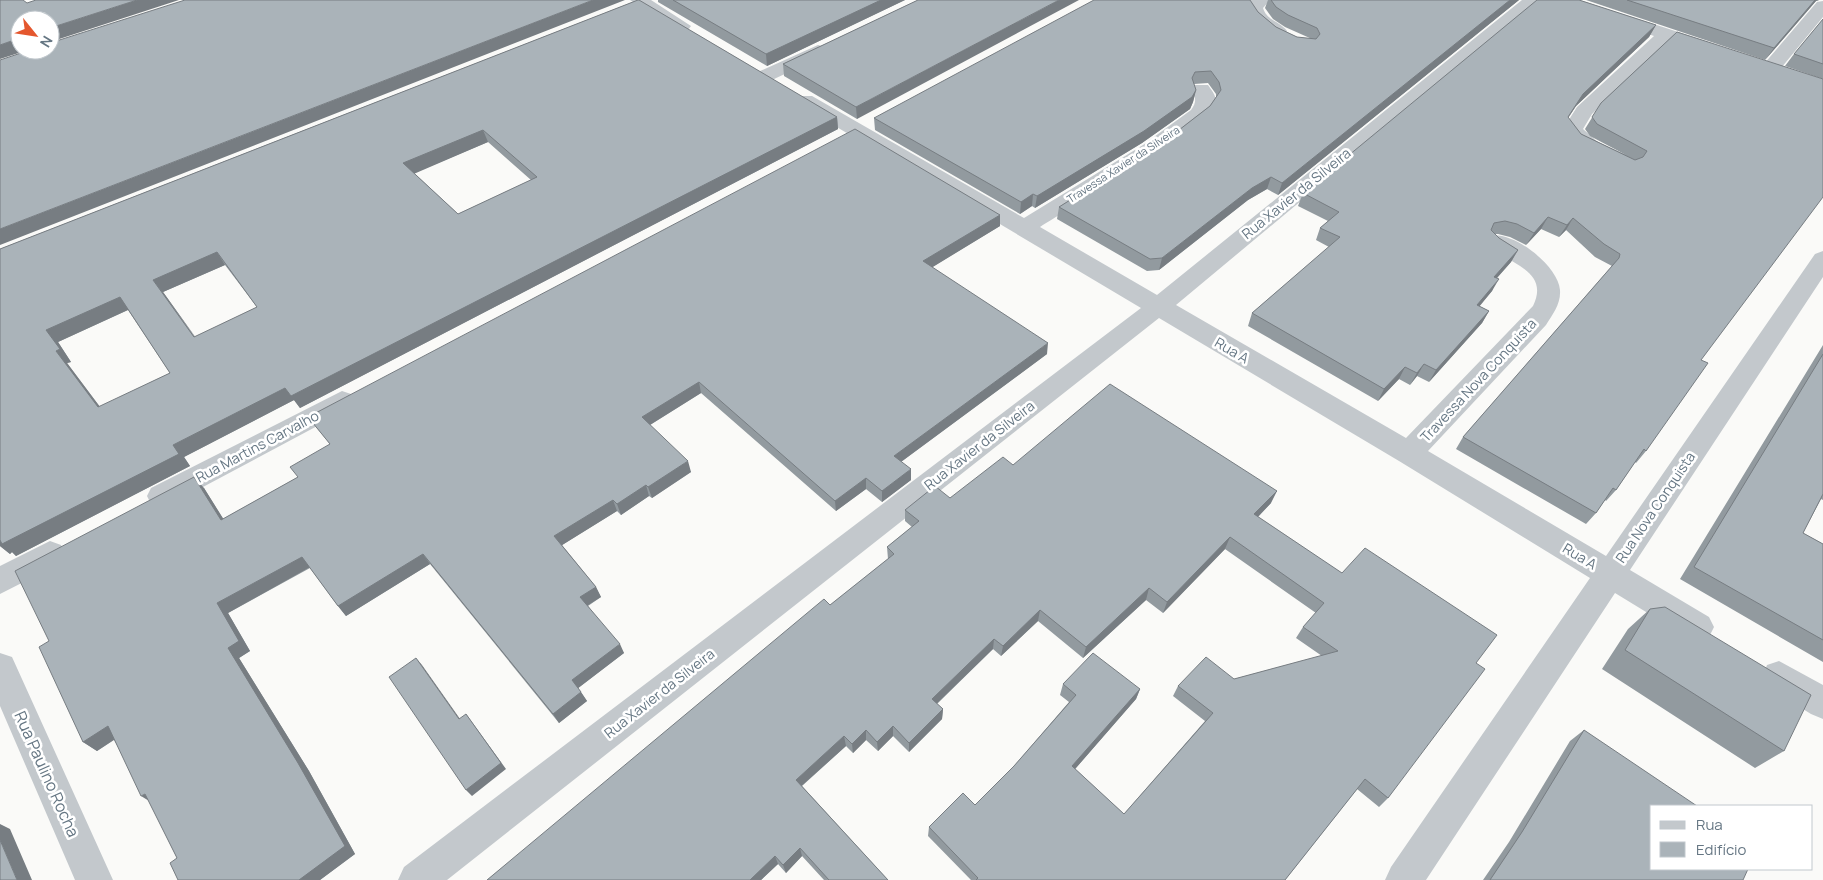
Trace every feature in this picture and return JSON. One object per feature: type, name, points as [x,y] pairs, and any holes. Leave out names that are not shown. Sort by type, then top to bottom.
[{"type":"street","points":[[1261,0],[1254,7],[1256,15],[1264,24],[1290,36]]},
{"type":"street","name":"Rua Xavier da Silveira","points":[[417,880],[1158,306],[1533,0]]},
{"type":"street","points":[[1563,0],[1727,54]]},
{"type":"street","points":[[639,3],[700,37]]},
{"type":"street","points":[[1770,69],[1823,6]]},
{"type":"street","points":[[1618,160],[1582,141],[1573,129],[1584,111],[1666,34]]},
{"type":"street","name":"Rua A","points":[[833,44],[757,71],[865,126],[1023,228],[1409,454],[1721,641]]},
{"type":"street","points":[[1753,63],[1788,75]]},
{"type":"street","name":"Travessa Xavier da Silveira","points":[[1023,228],[1150,149],[1198,114],[1205,105],[1206,97],[1201,89]]},
{"type":"street","points":[[830,144],[865,126]]},
{"type":"street","name":"Travessa Nova Conquista","points":[[1409,454],[1537,319],[1548,299],[1548,283],[1540,270],[1520,254],[1497,241]]},
{"type":"street","name":"Rua Nova Conquista","points":[[1404,880],[1823,259]]},
{"type":"street","name":"Rua Martins Carvalho","points":[[138,508],[366,388]]},
{"type":"street","points":[[0,580],[68,545]]},
{"type":"street","points":[[1755,662],[1823,703]]},
{"type":"street","name":"Rua Paulino Rocha","points":[[0,668],[94,880]]},
{"type":"building","points":[[0,0],[23,0],[27,3],[36,0],[137,0],[60,25],[60,10],[10,10],[10,42],[0,45]]},
{"type":"building","points":[[185,0],[593,0],[0,229],[0,60],[10,57],[10,60],[60,60],[60,40]]},
{"type":"building","points":[[638,0],[837,117],[291,396],[285,388],[173,445],[179,454],[2,544],[0,540],[0,249]],"holes":[[[483,130],[537,177],[458,214],[403,163]],[[217,252],[257,307],[194,337],[153,280]],[[120,297],[170,373],[98,407],[56,351],[60,349],[46,330]]]},
{"type":"building","points":[[673,0],[881,0],[766,54]]},
{"type":"building","points":[[918,0],[1059,0],[856,107],[783,64]]},
{"type":"building","points":[[1094,0],[1250,0],[1258,12],[1276,27],[1297,37],[1316,39],[1320,34],[1317,28],[1288,15],[1276,7],[1271,0],[1510,0],[1282,183],[1271,177],[1252,188],[1162,258],[1150,259],[1059,207],[1166,140],[1210,106],[1221,90],[1219,82],[1211,71],[1195,72],[1192,78],[1196,90],[1192,97],[1144,131],[1037,196],[1033,194],[1021,202],[874,118]]},
{"type":"building","points":[[1537,0],[1579,0],[1656,25],[1583,94],[1568,117],[1581,134],[1635,160],[1643,157],[1647,151],[1597,124],[1592,117],[1601,103],[1677,32],[1823,79],[1823,197],[1701,360],[1708,363],[1646,451],[1644,449],[1616,490],[1613,488],[1596,513],[1463,437],[1619,258],[1620,254],[1604,244],[1573,218],[1567,225],[1548,217],[1534,233],[1517,224],[1505,221],[1494,223],[1491,230],[1499,238],[1518,250],[1494,277],[1499,279],[1477,305],[1489,311],[1436,370],[1424,364],[1417,373],[1405,367],[1384,389],[1252,313],[1340,237],[1320,228],[1339,212],[1303,193]]},
{"type":"building","points":[[1627,0],[1815,0],[1774,48]]},
{"type":"building","points":[[1823,19],[1823,64],[1794,54]]},
{"type":"building","points":[[855,129],[1000,215],[923,261],[1048,343],[894,456],[911,469],[882,491],[866,478],[835,501],[699,382],[642,417],[688,461],[648,487],[646,485],[617,504],[613,500],[554,536],[596,587],[580,597],[620,644],[572,680],[581,692],[553,714],[423,554],[338,606],[302,557],[217,603],[239,641],[228,648],[298,763],[345,846],[299,880],[178,880],[170,863],[177,858],[145,794],[141,796],[108,726],[83,742],[39,647],[49,641],[15,571],[194,477],[221,520],[298,477],[290,467],[330,444],[308,417]]},
{"type":"building","points":[[1823,354],[1823,494],[1803,533],[1823,544],[1823,640],[1694,567]]},
{"type":"building","points":[[1110,384],[1277,491],[1254,514],[1342,573],[1365,548],[1497,635],[1476,663],[1485,669],[1388,798],[1365,779],[1285,880],[976,880],[978,878],[929,827],[963,793],[975,805],[1014,766],[1076,695],[1063,684],[1093,653],[1140,689],[1072,766],[1124,814],[1213,713],[1178,686],[1206,657],[1234,679],[1338,651],[1303,627],[1324,603],[1230,537],[1167,602],[1149,588],[1086,647],[1040,610],[1003,646],[994,639],[932,699],[943,709],[909,743],[893,726],[877,742],[866,730],[852,744],[844,736],[796,780],[888,880],[829,880],[800,848],[783,865],[775,856],[750,880],[487,880],[824,599],[830,605],[894,554],[887,547],[919,521],[905,510],[935,486],[950,498],[1003,457],[1013,465]]},
{"type":"building","points":[[1665,607],[1811,695],[1784,751],[1625,650],[1650,609]]},
{"type":"building","points":[[416,658],[459,719],[466,714],[501,763],[466,790],[389,677]]},
{"type":"building","points":[[1584,730],[1696,805],[1650,805],[1650,870],[1748,870],[1743,880],[1490,880],[1522,832]]},
{"type":"building","points":[[0,840],[17,880],[0,880]]}]
